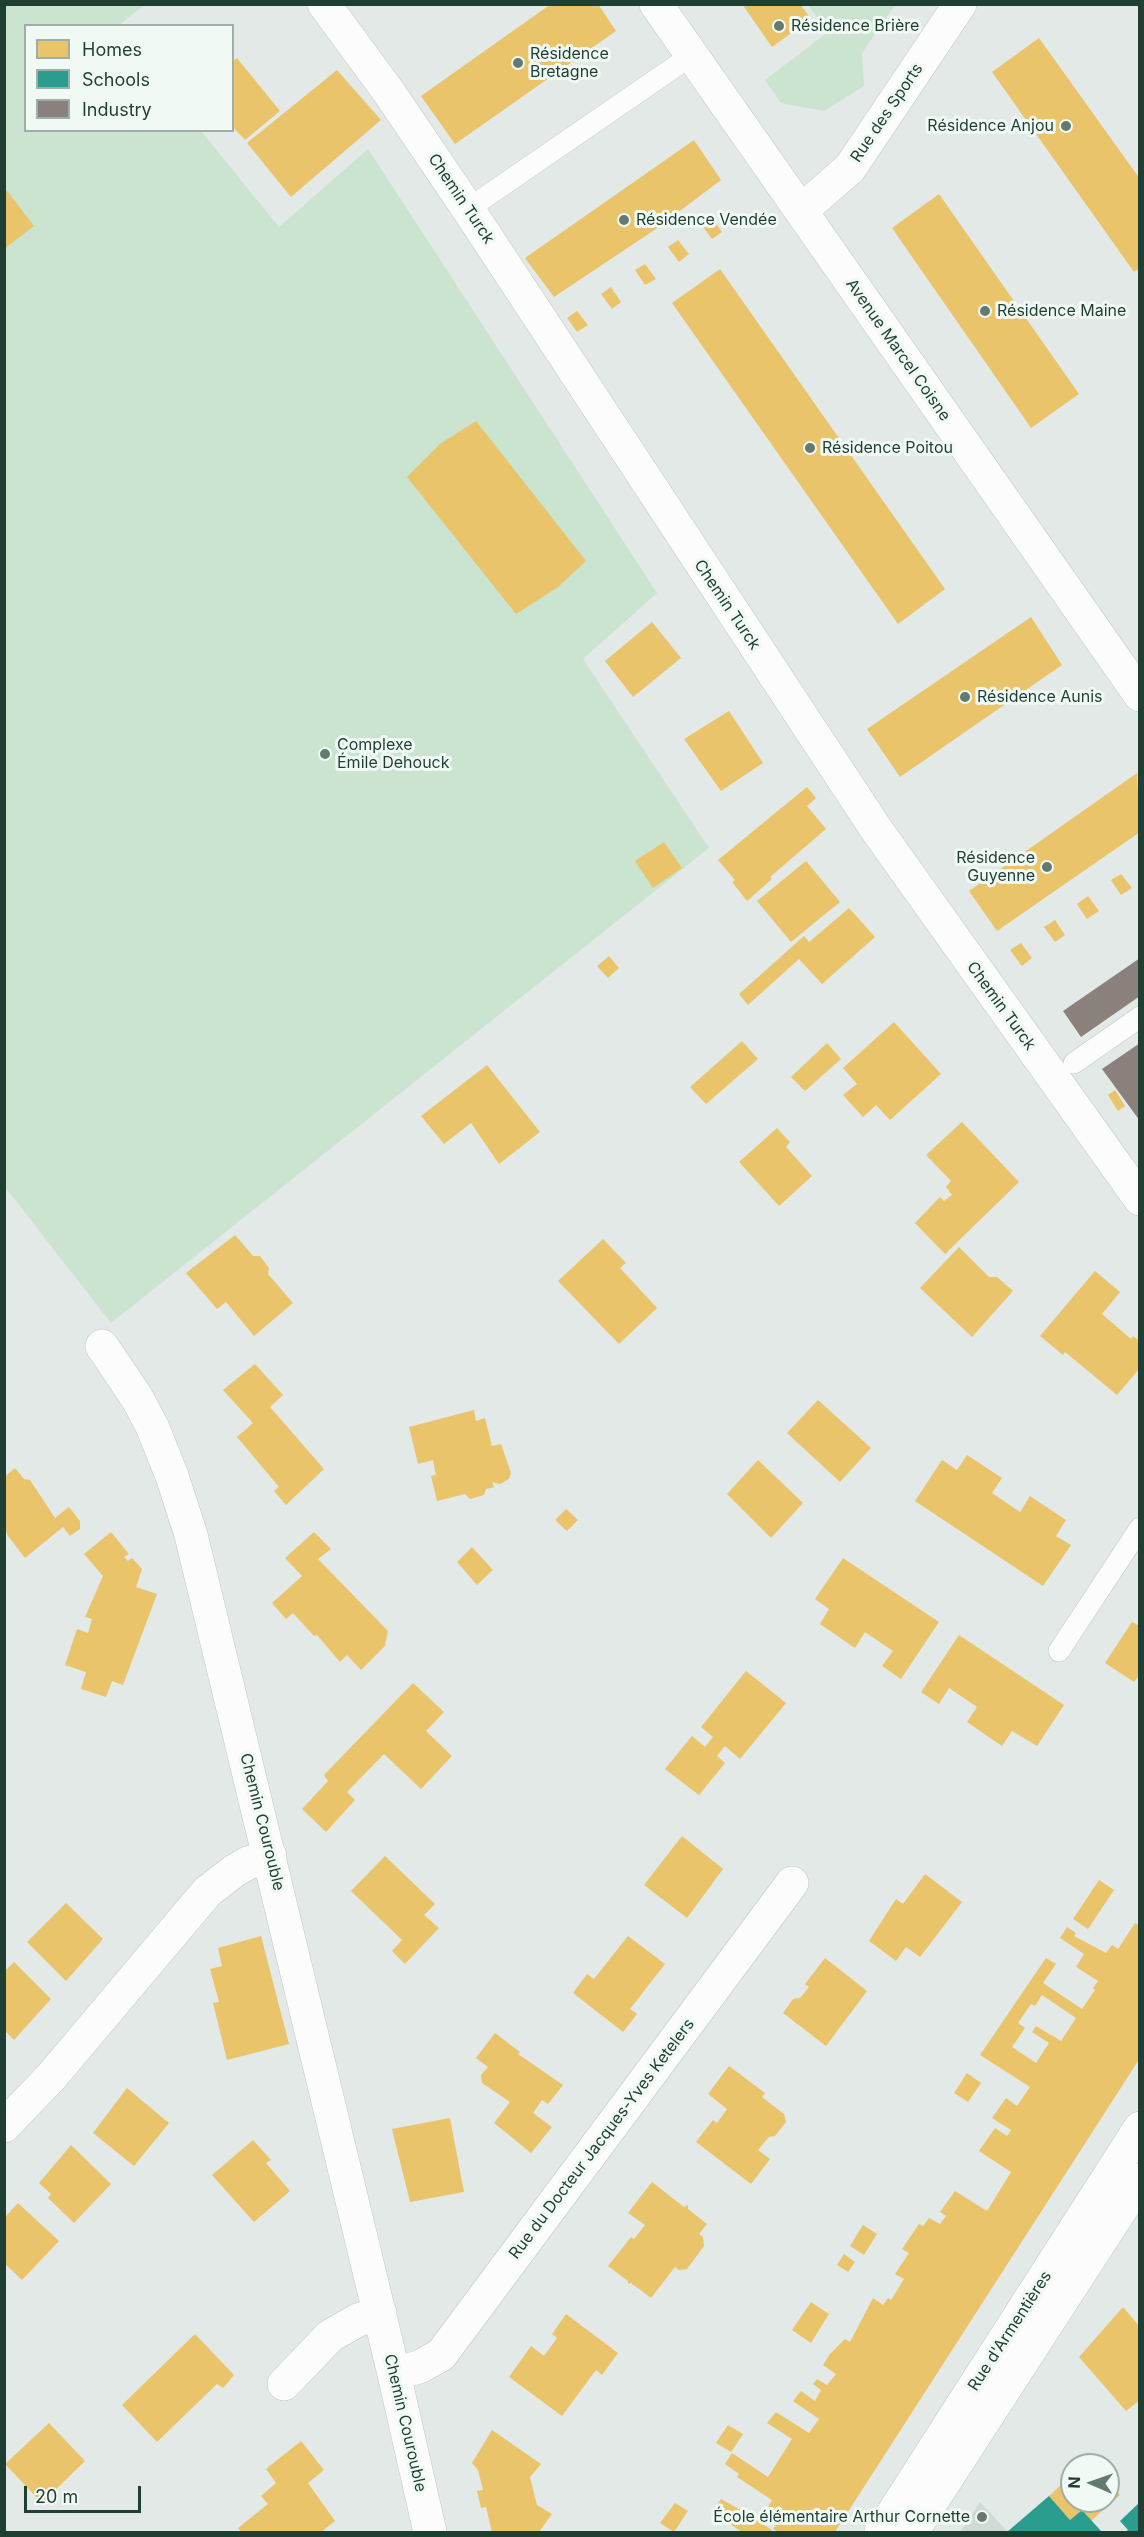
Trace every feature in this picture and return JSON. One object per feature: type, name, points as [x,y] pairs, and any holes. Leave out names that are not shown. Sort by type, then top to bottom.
[{"type":"street","name":"Chemin Turck","points":[[324,4],[388,91],[468,209],[876,829],[1140,1199]]},
{"type":"street","name":"Avenue Marcel Coisne","points":[[656,4],[1140,696]]},
{"type":"street","name":"Rue des Sports","points":[[801,211],[850,168],[960,4]]},
{"type":"street","name":"Chemin Courouble","points":[[102,1346],[137,1398],[152,1426],[181,1502],[270,1856],[430,2532]]},
{"type":"street","points":[[4,2126],[52,2076],[207,1892],[248,1863],[270,1856]]},
{"type":"street","name":"Rue du Docteur Jacques-Yves Ketelers","points":[[394,2374],[430,2362],[441,2355],[792,1883]]},
{"type":"street","name":"Rue d'Armentières","points":[[881,2532],[1140,2128]]},
{"type":"street","name":"Rue d'Armentières","points":[[912,2532],[1140,2180]]},
{"type":"street","points":[[284,2384],[330,2336],[358,2320],[380,2313]]},
{"type":"lane","points":[[468,209],[692,55]]},
{"type":"lane","points":[[1074,1063],[1140,1017]]},
{"type":"lane","points":[[1059,1651],[1140,1528]]},
{"type":"shaded area","name":"École élémentaire Arthur Cornette","points":[[980,2502],[1008,2532],[960,2532]]},
{"type":"green space","name":"Complexe Émile Dehouck","points":[[5,5],[144,5],[120,24],[24,24],[24,132],[202,132],[279,227],[368,149],[657,593],[583,659],[709,848],[111,1323],[5,1187]]},
{"type":"green space","points":[[808,5],[895,5],[862,53],[864,86],[824,111],[781,103],[765,80],[828,32]]},
{"type":"building: Homes","name":"Résidence Bretagne","points":[[551,4],[598,4],[616,31],[455,144],[421,96]]},
{"type":"building: Homes","name":"Résidence Brière","points":[[742,4],[800,4],[811,19],[772,47]]},
{"type":"building: Homes","name":"Résidence Anjou","points":[[1039,38],[1140,179],[1140,268],[1134,272],[992,72]]},
{"type":"building: Homes","points":[[237,58],[280,111],[245,140],[234,128],[234,60]]},
{"type":"building: Homes","points":[[337,70],[381,120],[291,197],[247,143]]},
{"type":"building: Homes","name":"Résidence Vendée","points":[[694,140],[721,180],[656,229],[554,297],[525,258]]},
{"type":"building: Homes","points":[[4,187],[34,226],[4,249]]},
{"type":"building: Homes","name":"Résidence Maine","points":[[939,194],[1079,394],[1031,428],[892,228]]},
{"type":"building: Homes","points":[[710,216],[722,232],[712,239],[700,223]]},
{"type":"building: Homes","points":[[678,240],[689,254],[679,262],[668,247]]},
{"type":"building: Homes","points":[[645,264],[656,279],[645,285],[635,270]]},
{"type":"building: Homes","name":"Résidence Poitou","points":[[720,269],[945,589],[898,624],[672,303]]},
{"type":"building: Homes","points":[[611,287],[621,302],[612,309],[601,294]]},
{"type":"building: Homes","points":[[577,311],[588,325],[577,332],[567,318]]},
{"type":"building: Homes","points":[[476,421],[586,561],[558,587],[516,614],[407,477],[440,444]]},
{"type":"building: Homes","name":"Résidence Aunis","points":[[1031,617],[1062,665],[900,777],[867,729]]},
{"type":"building: Homes","points":[[652,622],[681,658],[633,697],[605,661]]},
{"type":"building: Homes","points":[[729,711],[763,763],[721,791],[684,739]]},
{"type":"building: Homes","name":"Résidence Guyenne","points":[[1137,773],[1140,832],[997,931],[969,891]]},
{"type":"building: Homes","points":[[807,787],[816,798],[807,806],[826,829],[770,877],[772,879],[747,901],[732,882],[735,880],[718,860]]},
{"type":"building: Homes","points":[[664,842],[682,868],[653,888],[635,861]]},
{"type":"building: Homes","points":[[806,861],[840,902],[791,942],[757,901]]},
{"type":"building: Homes","points":[[1121,874],[1132,888],[1121,895],[1111,880]]},
{"type":"building: Homes","points":[[1088,896],[1099,911],[1087,919],[1077,904]]},
{"type":"building: Homes","points":[[849,908],[875,937],[822,984],[799,959],[748,1005],[739,994],[804,936],[809,942]]},
{"type":"building: Homes","points":[[1055,920],[1065,935],[1055,942],[1044,927]]},
{"type":"building: Homes","points":[[1021,943],[1032,958],[1022,966],[1010,950]]},
{"type":"building: Homes","points":[[609,956],[619,968],[608,978],[597,966]]},
{"type":"building: Homes","points":[[894,1022],[941,1074],[890,1120],[876,1105],[863,1117],[843,1095],[857,1084],[843,1068]]},
{"type":"building: Homes","points":[[742,1041],[758,1059],[706,1104],[690,1087]]},
{"type":"building: Homes","points":[[827,1043],[841,1059],[805,1091],[791,1077]]},
{"type":"building: Homes","points":[[487,1065],[540,1132],[499,1164],[471,1123],[444,1144],[421,1116]]},
{"type":"building: Homes","points":[[1115,1090],[1125,1106],[1118,1111],[1108,1095]]},
{"type":"building: Homes","points":[[962,1122],[1019,1182],[945,1254],[915,1223],[940,1197],[944,1201],[952,1195],[946,1187],[951,1181],[926,1155]]},
{"type":"building: Homes","points":[[777,1128],[790,1142],[786,1147],[812,1176],[779,1206],[739,1162]]},
{"type":"building: Homes","points":[[235,1235],[253,1256],[260,1256],[269,1268],[268,1274],[293,1303],[254,1336],[226,1302],[217,1309],[186,1273]]},
{"type":"building: Homes","points":[[603,1239],[626,1263],[620,1268],[657,1308],[619,1344],[558,1281]]},
{"type":"building: Homes","points":[[959,1247],[989,1277],[997,1277],[1013,1291],[972,1337],[920,1288]]},
{"type":"building: Homes","points":[[1095,1271],[1120,1292],[1102,1314],[1131,1339],[1133,1336],[1140,1341],[1140,1368],[1117,1395],[1065,1352],[1063,1355],[1040,1336]]},
{"type":"building: Homes","points":[[255,1364],[283,1395],[270,1407],[324,1469],[286,1505],[274,1491],[279,1487],[237,1437],[253,1423],[223,1390]]},
{"type":"building: Homes","points":[[818,1400],[871,1448],[840,1482],[787,1433]]},
{"type":"building: Homes","points":[[474,1410],[476,1421],[485,1418],[492,1446],[501,1444],[511,1473],[509,1479],[500,1484],[492,1482],[494,1487],[486,1489],[484,1495],[470,1499],[465,1494],[437,1501],[431,1476],[436,1475],[433,1460],[418,1464],[409,1427]]},
{"type":"building: Homes","points":[[967,1455],[1002,1478],[992,1493],[1020,1512],[1030,1496],[1066,1520],[1056,1536],[1071,1545],[1043,1586],[915,1501],[942,1460],[957,1470]]},
{"type":"building: Homes","points":[[758,1460],[803,1503],[771,1538],[727,1494]]},
{"type":"building: Homes","points":[[15,1468],[24,1479],[30,1480],[55,1518],[69,1507],[80,1521],[80,1529],[70,1536],[63,1527],[25,1558],[8,1536],[4,1526],[4,1477]]},
{"type":"building: Homes","points":[[566,1509],[578,1520],[567,1531],[555,1520]]},
{"type":"building: Homes","points":[[111,1532],[129,1554],[124,1557],[128,1561],[132,1558],[142,1569],[136,1587],[157,1594],[123,1685],[112,1681],[106,1697],[81,1689],[86,1672],[65,1665],[77,1629],[88,1633],[92,1619],[85,1617],[103,1576],[84,1554]]},
{"type":"building: Homes","points":[[314,1532],[331,1549],[318,1559],[388,1631],[385,1646],[361,1670],[347,1655],[340,1662],[317,1635],[314,1636],[293,1613],[286,1619],[272,1603],[302,1576],[285,1558]]},
{"type":"building: Homes","points":[[472,1547],[493,1570],[477,1585],[457,1562]]},
{"type":"building: Homes","points":[[843,1558],[939,1622],[901,1679],[882,1666],[893,1651],[865,1632],[855,1648],[820,1624],[829,1609],[815,1599]]},
{"type":"building: Homes","points":[[1132,1622],[1140,1626],[1140,1674],[1134,1682],[1105,1663]]},
{"type":"building: Homes","points":[[959,1635],[1064,1705],[1037,1746],[1012,1731],[1002,1746],[967,1722],[977,1707],[949,1688],[939,1704],[921,1692]]},
{"type":"building: Homes","points":[[746,1671],[786,1703],[740,1759],[725,1746],[717,1756],[725,1763],[699,1795],[665,1769],[692,1736],[705,1747],[713,1737],[701,1727]]},
{"type":"building: Homes","points":[[413,1683],[444,1712],[426,1731],[452,1756],[421,1789],[384,1754],[347,1792],[355,1800],[326,1832],[302,1809],[328,1781],[324,1775]]},
{"type":"building: Homes","points":[[682,1836],[723,1869],[687,1918],[644,1885]]},
{"type":"building: Homes","points":[[385,1856],[435,1904],[424,1915],[439,1928],[405,1964],[392,1951],[402,1940],[351,1891]]},
{"type":"building: Homes","points":[[925,1874],[962,1902],[920,1957],[906,1947],[896,1961],[869,1941],[896,1899],[903,1904]]},
{"type":"building: Homes","points":[[1099,1880],[1114,1890],[1088,1929],[1073,1919]]},
{"type":"building: Homes","points":[[66,1903],[103,1939],[66,1981],[27,1942]]},
{"type":"building: Homes","points":[[1135,1923],[1140,1926],[1140,2058],[835,2532],[779,2532],[773,2529],[781,2518],[767,2509],[772,2500],[737,2477],[739,2474],[725,2464],[732,2453],[768,2477],[792,2439],[767,2423],[776,2412],[809,2433],[819,2419],[793,2401],[801,2391],[815,2401],[821,2390],[813,2384],[817,2379],[827,2385],[836,2374],[823,2365],[830,2354],[845,2339],[850,2342],[873,2298],[883,2305],[888,2298],[891,2300],[904,2279],[895,2274],[909,2253],[902,2249],[919,2224],[923,2226],[929,2218],[940,2224],[946,2216],[940,2212],[955,2191],[987,2211],[1011,2172],[979,2151],[995,2128],[1007,2136],[1011,2130],[992,2118],[1006,2098],[1017,2106],[1030,2087],[980,2055],[1046,1958],[1056,1964],[1043,1983],[1082,2009],[1095,1990],[1093,1988],[1098,1981],[1076,1967],[1084,1954],[1060,1938],[1067,1927],[1076,1933],[1074,1936],[1106,1953],[1112,1945],[1118,1949]],"holes":[[[1042,1995],[1076,2018],[1061,2041],[1036,2026],[1032,2032],[1049,2043],[1036,2063],[1012,2047],[1025,2028],[1018,2023],[1031,2004],[1035,2006]]]},
{"type":"building: Homes","points":[[261,1936],[289,2044],[227,2060],[213,2003],[219,2002],[210,1969],[222,1966],[218,1948]]},
{"type":"building: Homes","points":[[628,1936],[665,1964],[630,2009],[637,2014],[623,2032],[573,1993],[587,1974],[594,1979]]},
{"type":"building: Homes","points":[[825,1958],[867,1991],[826,2046],[783,2013],[793,1999],[800,1998],[809,1987],[805,1984]]},
{"type":"building: Homes","points":[[14,1962],[51,1999],[14,2040],[4,2030],[4,1972]]},
{"type":"building: Homes","points":[[495,2033],[520,2052],[518,2054],[563,2085],[548,2104],[542,2100],[533,2113],[552,2127],[531,2153],[494,2123],[510,2102],[482,2083],[481,2075],[488,2067],[476,2058]]},
{"type":"building: Homes","points":[[729,2066],[765,2093],[762,2097],[784,2114],[786,2122],[775,2136],[769,2137],[758,2150],[770,2159],[751,2184],[696,2142],[713,2120],[717,2123],[727,2109],[708,2094]]},
{"type":"building: Homes","points":[[967,2073],[981,2083],[968,2102],[954,2093]]},
{"type":"building: Homes","points":[[127,2088],[169,2123],[134,2166],[93,2133]]},
{"type":"building: Homes","points":[[450,2118],[464,2192],[410,2202],[392,2129]]},
{"type":"building: Homes","points":[[253,2140],[271,2160],[266,2163],[290,2191],[254,2222],[212,2175]]},
{"type":"building: Homes","points":[[71,2145],[111,2184],[74,2223],[48,2198],[51,2194],[39,2183]]},
{"type":"building: Homes","points":[[652,2182],[684,2207],[688,2205],[688,2209],[707,2224],[699,2234],[703,2237],[704,2246],[687,2269],[679,2270],[675,2267],[651,2298],[631,2283],[628,2284],[628,2281],[608,2266],[631,2237],[634,2239],[645,2225],[628,2213]]},
{"type":"building: Homes","points":[[18,2203],[59,2241],[22,2280],[4,2263],[4,2218]]},
{"type":"building: Homes","points":[[863,2225],[877,2234],[864,2255],[850,2246]]},
{"type":"building: Homes","points":[[844,2254],[855,2262],[848,2272],[837,2265]]},
{"type":"building: Homes","points":[[811,2302],[829,2314],[811,2343],[792,2330]]},
{"type":"building: Homes","points":[[1123,2307],[1140,2327],[1140,2400],[1126,2411],[1079,2357]]},
{"type":"building: Homes","points":[[566,2314],[618,2353],[602,2375],[596,2370],[562,2416],[509,2377],[531,2346],[544,2356],[557,2338],[552,2334]]},
{"type":"building: Homes","points":[[195,2334],[234,2375],[223,2388],[217,2384],[157,2442],[122,2405]]},
{"type":"building: Homes","points":[[49,2423],[85,2461],[42,2503],[5,2464]]},
{"type":"building: Homes","points":[[728,2425],[743,2434],[731,2452],[716,2443]]},
{"type":"building: Homes","points":[[492,2430],[541,2464],[530,2477],[537,2505],[552,2514],[539,2532],[492,2532],[486,2507],[481,2508],[477,2491],[483,2490],[478,2470],[472,2463]]},
{"type":"building: Homes","points":[[301,2441],[324,2470],[308,2483],[335,2521],[321,2532],[241,2532],[238,2528],[268,2504],[261,2496],[276,2483],[266,2469]]},
{"type":"building: Homes","points":[[1060,2486],[1060,2509],[1049,2496]]},
{"type":"building: Homes","points":[[721,2499],[751,2516],[772,2530],[771,2532],[742,2532],[712,2512]]},
{"type":"building: Homes","points":[[675,2503],[688,2511],[674,2532],[660,2523]]},
{"type":"building: Homes","points":[[1064,2513],[1078,2513],[1070,2520]]},
{"type":"building: Homes","points":[[1084,2513],[1100,2513],[1091,2521]]},
{"type":"building: Schools","points":[[1049,2496],[1060,2509],[1060,2513],[1064,2513],[1070,2520],[1078,2513],[1085,2513],[1101,2531],[1007,2532]]},
{"type":"building: Schools","points":[[1140,2502],[1140,2532],[1125,2532],[1128,2530],[1120,2521]]},
{"type":"building: Industry","points":[[1140,958],[1140,996],[1081,1037],[1063,1011]]},
{"type":"building: Industry","points":[[1140,1043],[1140,1121],[1102,1069]]},
{"type":"place","name":"Résidence Brière","points":[[779,26]]},
{"type":"place","name":"Résidence Bretagne","points":[[518,63]]},
{"type":"place","name":"Résidence Anjou","points":[[1066,126]]},
{"type":"place","name":"Résidence Vendée","points":[[624,220]]},
{"type":"place","name":"Résidence Maine","points":[[985,311]]},
{"type":"place","name":"Résidence Poitou","points":[[810,448]]},
{"type":"place","name":"Résidence Aunis","points":[[965,697]]},
{"type":"place","name":"Complexe Émile Dehouck","points":[[325,754]]},
{"type":"place","name":"Résidence Guyenne","points":[[1047,867]]},
{"type":"place","name":"École élémentaire Arthur Cornette","points":[[982,2517]]}]
